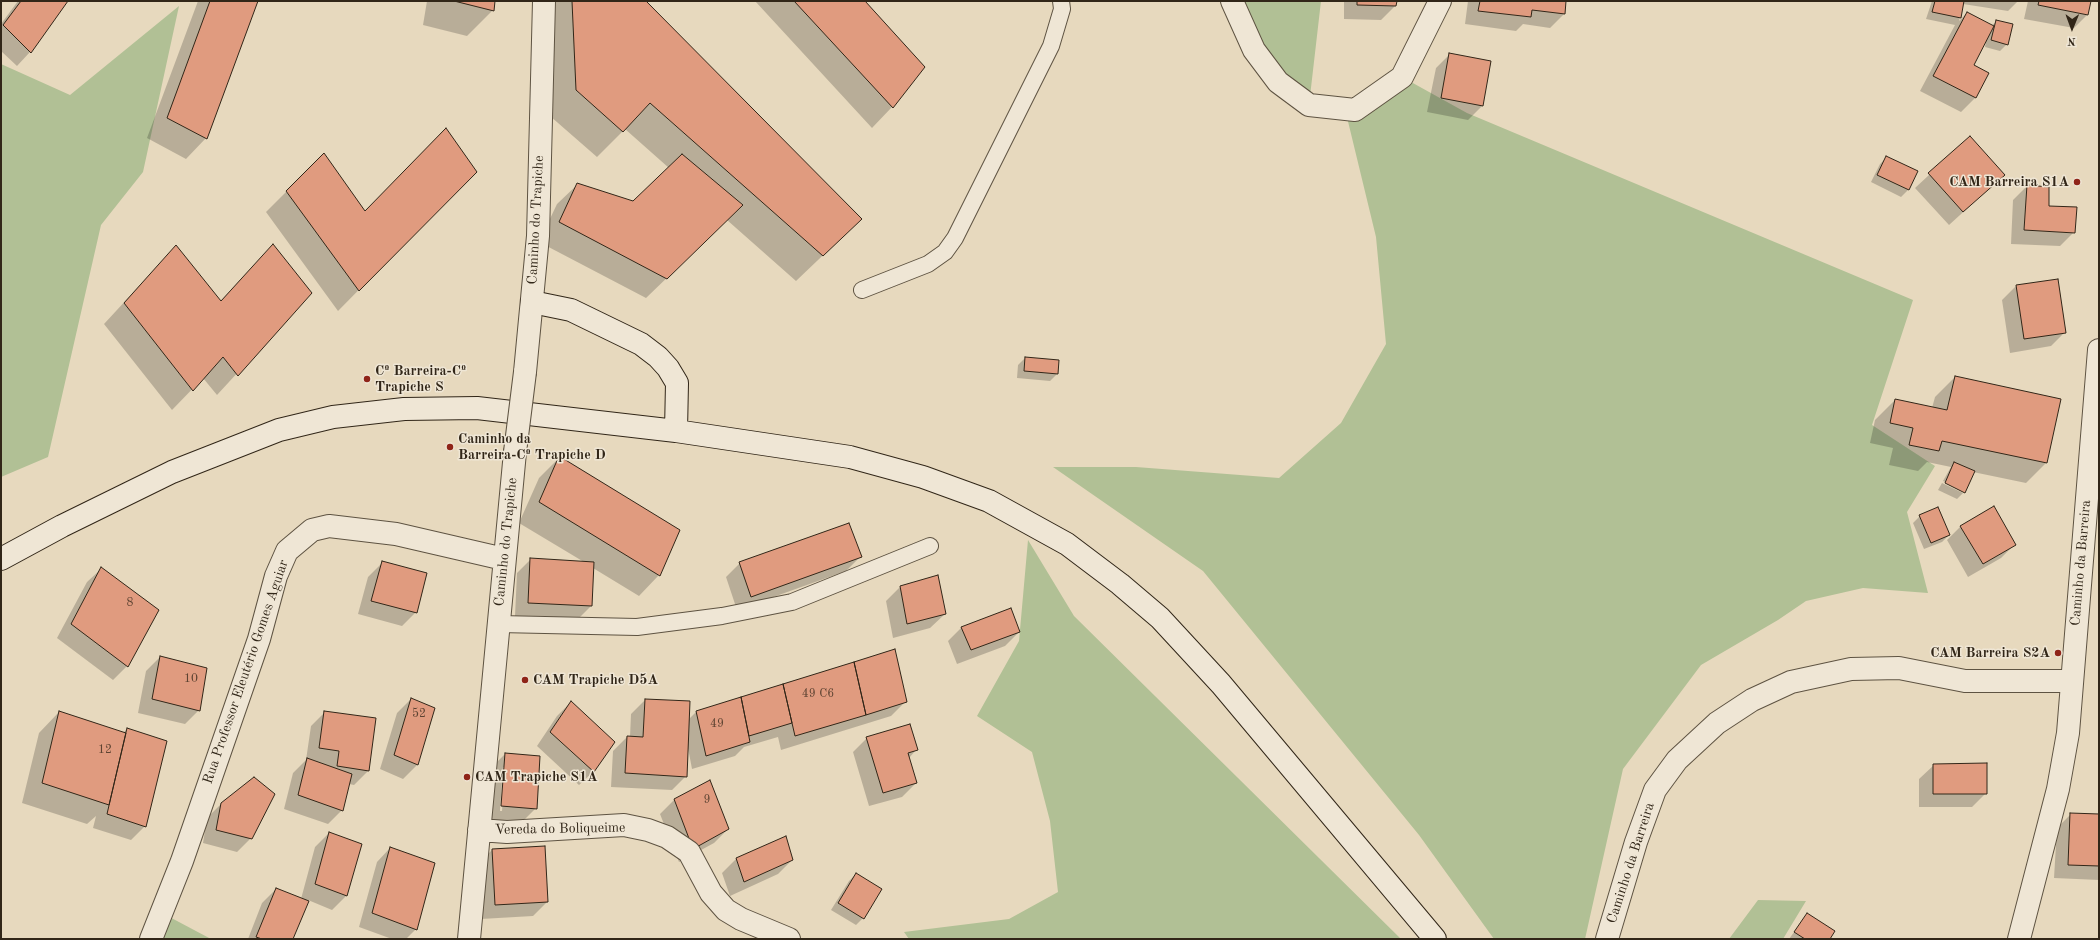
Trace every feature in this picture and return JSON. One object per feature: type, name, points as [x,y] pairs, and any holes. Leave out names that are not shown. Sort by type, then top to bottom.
[{"type":"street","name":"Caminho do Trapiche","points":[[469,939],[504,559],[525,372],[538,236],[544,1]]},
{"type":"street","points":[[1232,1],[1254,50],[1278,82],[1309,105],[1355,110],[1402,77],[1440,1]]},
{"type":"street","points":[[532,302],[571,310],[641,344],[658,357],[668,368],[677,383],[676,431]]},
{"type":"street","name":"Caminho da Barreira","points":[[2019,939],[2058,789],[2068,733],[2071,681],[2099,350]]},
{"type":"street","points":[[1,559],[62,526],[172,472],[279,430],[333,417],[404,409],[477,408],[676,431],[850,457],[923,477],[989,501],[1067,544],[1120,584],[1160,618],[1221,684],[1435,939]]},
{"type":"street","name":"Rua Professor Eleutério Gomes Aguiar","points":[[151,939],[182,862],[259,639],[276,576],[287,551],[312,530],[329,526],[396,534],[504,559]]},
{"type":"street","name":"Caminho da Barreira","points":[[1607,939],[1636,842],[1655,790],[1677,760],[1717,723],[1752,700],[1791,682],[1851,669],[1899,668],[1965,680],[2071,681]]},
{"type":"street","name":"Vereda do Boliqueime","points":[[479,830],[507,832],[624,825],[648,830],[668,837],[689,852],[711,893],[726,910],[742,919],[789,939]]},
{"type":"lane","points":[[862,290],[928,264],[945,252],[954,238],[1051,46],[1062,9],[1061,1]]},
{"type":"lane","points":[[498,624],[638,627],[722,616],[792,602],[930,546]]},
{"type":"green space","points":[[1232,1],[1321,1],[1309,105],[1254,50]]},
{"type":"green space","points":[[179,6],[143,172],[101,225],[48,457],[1,477],[1,64],[70,95]]},
{"type":"green space","points":[[1402,77],[1467,113],[1913,300],[1872,425],[1935,466],[1907,512],[1928,593],[1863,588],[1806,601],[1778,620],[1701,665],[1623,769],[1585,939],[1494,939],[1419,835],[1203,571],[1053,467],[1136,467],[1279,478],[1341,423],[1386,344],[1376,237],[1345,109]]},
{"type":"green space","points":[[1028,540],[1074,616],[1401,939],[909,939],[904,932],[1009,919],[1058,892],[1050,821],[1032,752],[977,716],[1019,641]]},
{"type":"green space","points":[[1758,900],[1806,901],[1783,939],[1729,939]]},
{"type":"green space","points":[[162,913],[211,939],[151,939]]},
{"type":"building","points":[[21,1],[68,1],[31,53],[3,25]]},
{"type":"building","points":[[210,1],[258,1],[207,139],[167,118]]},
{"type":"building","points":[[454,1],[495,1],[494,11]]},
{"type":"building","points":[[572,1],[646,1],[862,219],[823,256],[650,103],[623,132],[576,90]]},
{"type":"building","points":[[794,1],[865,1],[925,67],[893,108]]},
{"type":"building","points":[[1357,1],[1397,1],[1396,6],[1357,5]]},
{"type":"building","points":[[1480,1],[1566,1],[1565,14],[1532,10],[1531,17],[1478,11]]},
{"type":"building","points":[[1935,1],[1964,1],[1961,18],[1932,12]]},
{"type":"building","points":[[2039,1],[2091,1],[2088,15],[2038,5]]},
{"type":"building","points":[[1967,12],[1994,26],[1974,65],[1989,73],[1976,98],[1933,76]]},
{"type":"building","points":[[1996,20],[2013,24],[2008,45],[1991,40]]},
{"type":"building","points":[[1449,53],[1491,61],[1483,106],[1441,98]]},
{"type":"building","points":[[446,128],[477,172],[359,291],[286,191],[324,153],[365,211]]},
{"type":"building","points":[[1970,136],[2005,175],[1963,212],[1928,173]]},
{"type":"building","points":[[682,154],[743,205],[667,279],[559,222],[577,183],[633,201]]},
{"type":"building","points":[[1886,156],[1918,171],[1909,190],[1877,175]]},
{"type":"building","points":[[2027,185],[2049,187],[2049,206],[2077,207],[2075,233],[2024,230]]},
{"type":"building","points":[[273,244],[312,293],[238,376],[223,357],[193,391],[124,303],[176,245],[221,301]]},
{"type":"building","points":[[2058,279],[2066,333],[2024,339],[2016,285]]},
{"type":"building","points":[[1025,357],[1059,360],[1058,374],[1024,371]]},
{"type":"building","points":[[1955,376],[2061,399],[2047,463],[1942,441],[1939,451],[1909,445],[1913,428],[1890,423],[1895,399],[1947,410]]},
{"type":"building","points":[[559,456],[680,530],[660,576],[539,502]]},
{"type":"building","points":[[1954,462],[1975,471],[1965,493],[1945,483]]},
{"type":"building","points":[[1994,506],[2016,545],[1983,564],[1960,526]]},
{"type":"building","points":[[1938,507],[1950,535],[1931,543],[1919,515]]},
{"type":"building","points":[[849,523],[862,557],[751,597],[739,562]]},
{"type":"building","points":[[530,558],[594,562],[592,606],[528,603]]},
{"type":"building","points":[[382,561],[427,573],[417,613],[371,601]]},
{"type":"building","points":[[101,567],[159,610],[128,667],[71,624]]},
{"type":"building","points":[[938,575],[946,614],[907,624],[900,586]]},
{"type":"building","points":[[1011,608],[1020,632],[971,650],[961,627]]},
{"type":"building","points":[[895,649],[907,702],[866,715],[854,662]]},
{"type":"building","points":[[160,656],[207,668],[200,711],[152,699]]},
{"type":"building","points":[[854,662],[866,715],[795,736],[783,684]]},
{"type":"building","points":[[783,684],[792,723],[749,736],[741,697]]},
{"type":"building","points":[[741,697],[750,742],[706,756],[696,711]]},
{"type":"building","points":[[411,698],[435,708],[418,765],[394,755]]},
{"type":"building","points":[[645,699],[690,701],[687,777],[625,773],[627,736],[643,737]]},
{"type":"building","points":[[571,701],[615,742],[594,772],[550,732]]},
{"type":"building","points":[[59,711],[126,733],[109,805],[42,783]]},
{"type":"building","points":[[324,711],[376,718],[369,771],[337,766],[339,751],[319,748]]},
{"type":"building","points":[[910,724],[918,750],[908,753],[917,783],[883,793],[866,737]]},
{"type":"building","points":[[127,728],[167,741],[146,827],[107,814]]},
{"type":"building","points":[[505,753],[540,756],[537,809],[501,806]]},
{"type":"building","points":[[307,758],[352,774],[343,811],[298,795]]},
{"type":"building","points":[[1987,763],[1987,794],[1933,794],[1933,764]]},
{"type":"building","points":[[254,777],[275,794],[252,839],[216,830],[221,803]]},
{"type":"building","points":[[710,780],[729,829],[693,849],[674,799]]},
{"type":"building","points":[[2070,813],[2099,814],[2099,866],[2068,865]]},
{"type":"building","points":[[329,832],[362,844],[347,896],[315,884]]},
{"type":"building","points":[[786,836],[793,860],[744,882],[736,858]]},
{"type":"building","points":[[545,846],[548,902],[495,905],[492,849]]},
{"type":"building","points":[[390,847],[435,863],[417,930],[372,913]]},
{"type":"building","points":[[856,873],[882,889],[864,919],[838,903]]},
{"type":"building","points":[[276,888],[309,901],[293,939],[262,939],[256,937]]},
{"type":"building","points":[[1807,913],[1835,931],[1830,939],[1805,939],[1794,932]]},
{"type":"place","name":"CAM Barreira S1A","points":[[2077,182]]},
{"type":"place","name":"Cº Barreira-Cº Trapiche S","points":[[367,379]]},
{"type":"place","name":"Caminho da Barreira-Cº Trapiche D","points":[[450,447]]},
{"type":"place","name":"CAM Barreira S2A","points":[[2058,653]]},
{"type":"place","name":"CAM Trapiche D5A","points":[[525,680]]},
{"type":"place","name":"CAM Trapiche S1A","points":[[467,777]]}]
